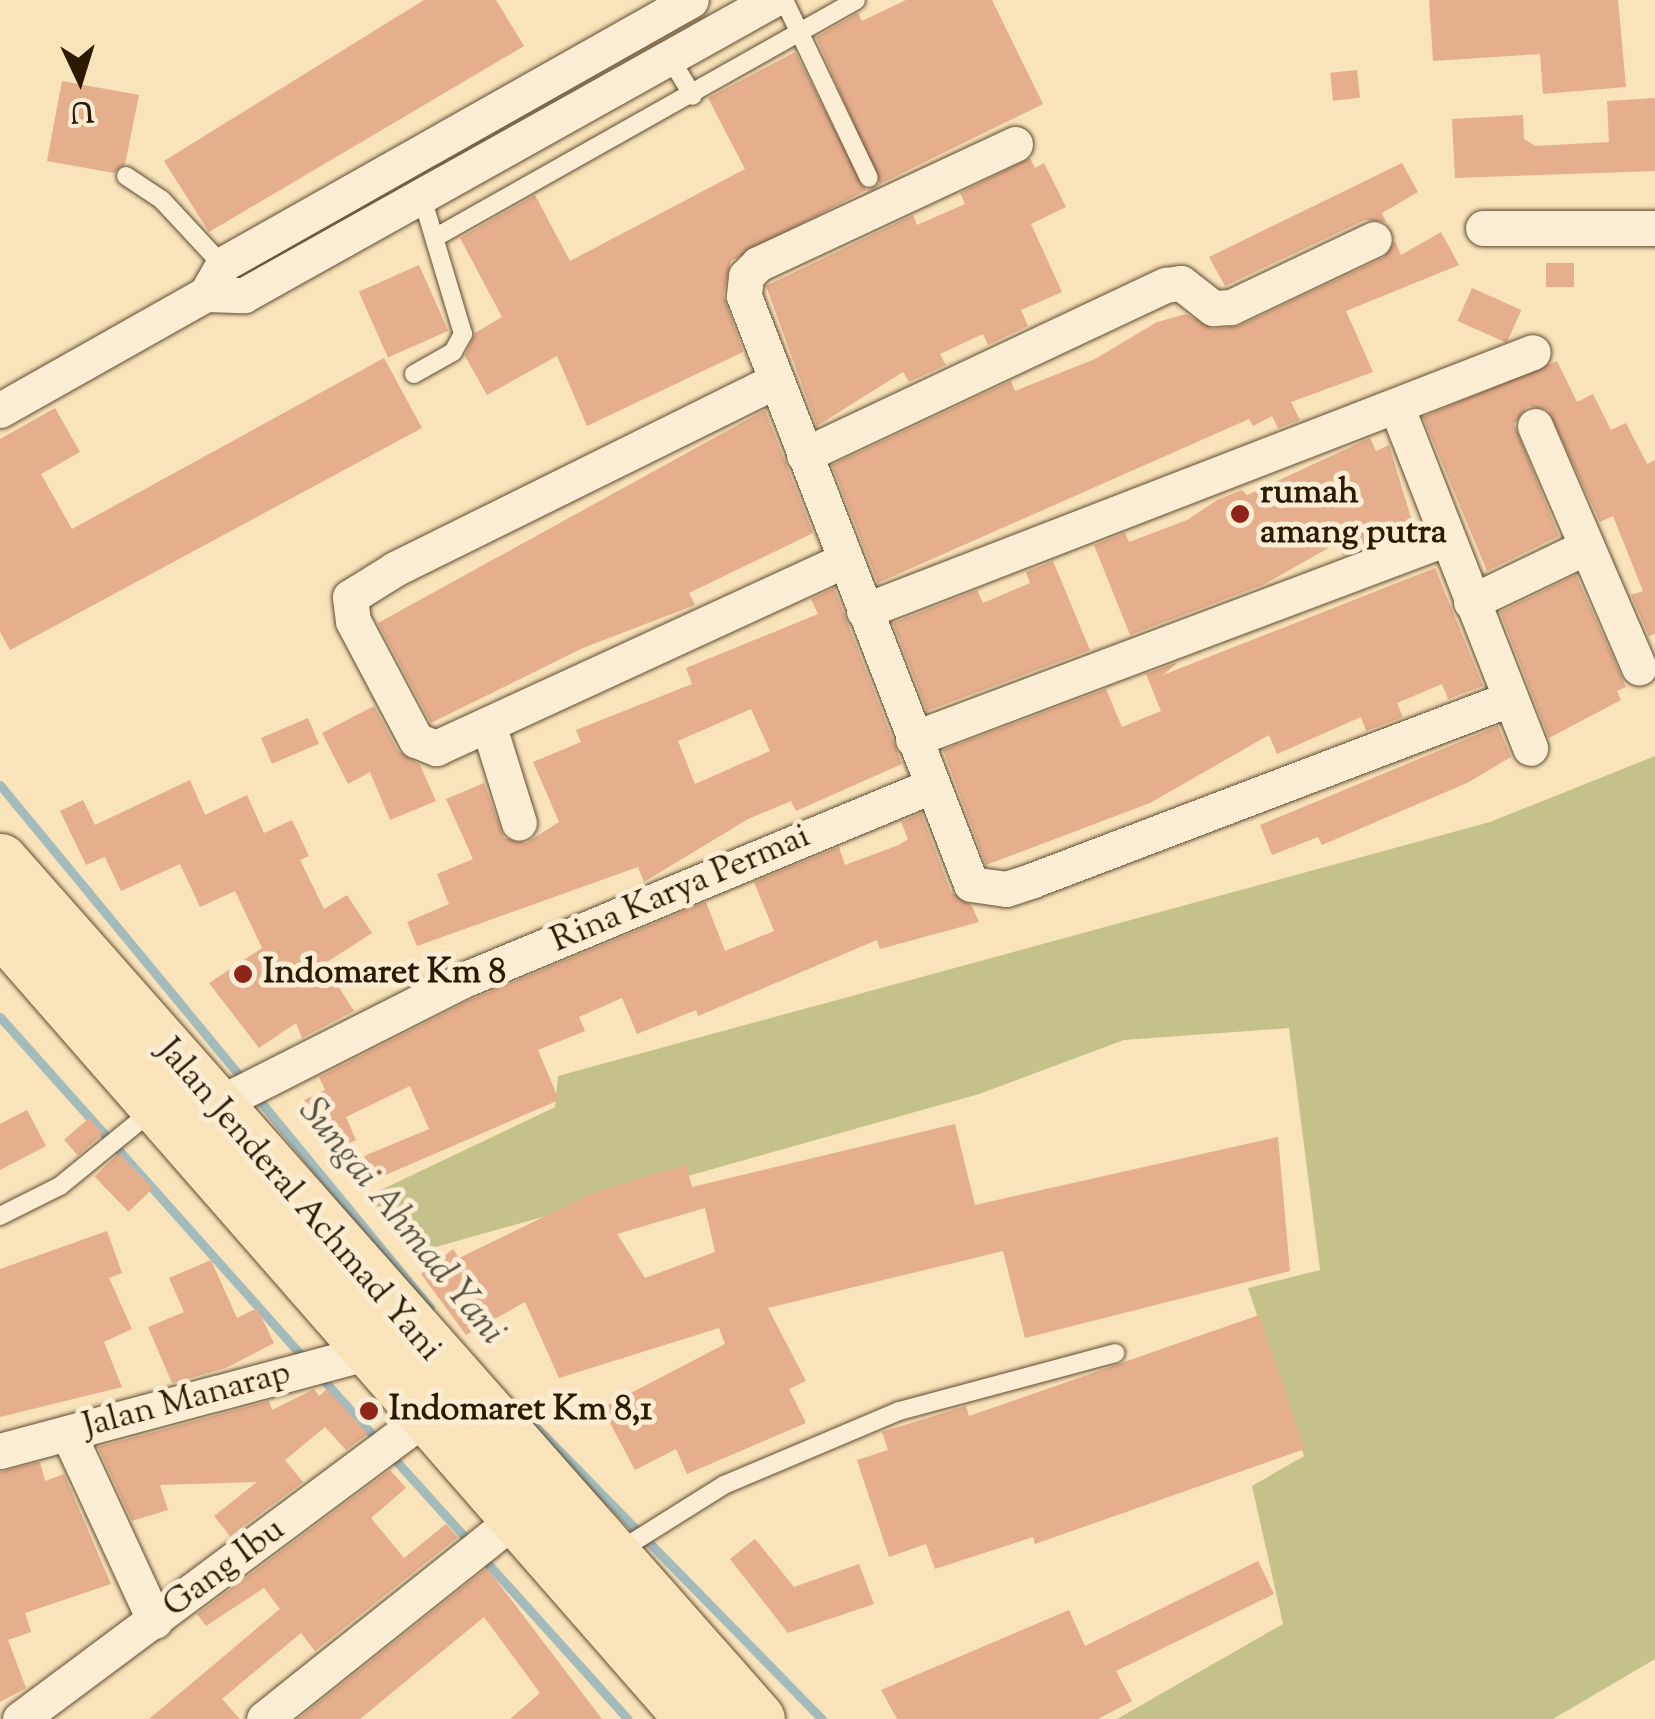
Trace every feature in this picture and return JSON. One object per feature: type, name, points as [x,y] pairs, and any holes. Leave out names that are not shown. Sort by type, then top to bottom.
[{"type":"highway","name":"Jalan Jenderal Achmad Yani","points":[[0,861],[28,936],[158,1106],[374,1351],[513,1520],[693,1719]]},
{"type":"highway","name":"Jalan Jenderal Achmad Yani","points":[[28,936],[218,1104],[460,1391],[757,1719]]},
{"type":"street","points":[[0,410],[691,0]]},
{"type":"street","points":[[215,279],[244,295],[423,201],[772,0]]},
{"type":"street","points":[[1015,144],[758,264],[746,276],[744,296],[971,884],[1006,889],[1509,699]]},
{"type":"street","points":[[1483,228],[1655,228]]},
{"type":"street","points":[[804,455],[1166,285],[1181,283],[1213,308],[1231,307],[1374,239]]},
{"type":"street","points":[[864,611],[1397,408],[1533,352]]},
{"type":"street","points":[[775,381],[350,597],[353,621],[416,740],[436,748],[490,730],[844,560]]},
{"type":"street","points":[[1397,408],[1530,748]]},
{"type":"street","points":[[1535,426],[1639,668]]},
{"type":"street","points":[[914,739],[1447,538]]},
{"type":"street","points":[[1471,602],[1586,547]]},
{"type":"street","points":[[490,730],[518,824]]},
{"type":"street","name":"Rina Karya Permai","points":[[218,1104],[461,981],[932,786]]},
{"type":"street","name":"Jalan Manarap","points":[[0,1450],[374,1351]]},
{"type":"street","name":"Gang Ibu","points":[[20,1719],[428,1416]]},
{"type":"street","points":[[68,1433],[155,1621]]},
{"type":"street","points":[[264,1719],[513,1520]]},
{"type":"lane","points":[[784,0],[869,178]]},
{"type":"lane","points":[[436,237],[693,96],[856,0]]},
{"type":"lane","points":[[670,58],[693,96]]},
{"type":"lane","points":[[126,176],[162,200],[215,279]]},
{"type":"lane","points":[[414,374],[453,352],[463,334],[423,201]]},
{"type":"lane","points":[[0,1216],[60,1186],[158,1106]]},
{"type":"lane","points":[[612,1555],[724,1485],[899,1411],[1115,1353]]},
{"type":"shaded area","points":[[1655,756],[1655,1659],[1553,1719],[1117,1719],[1283,1624],[1252,1486],[1304,1456],[1248,1288],[1320,1270],[1289,1028],[1124,1040],[979,1094],[425,1250],[366,1197],[555,1107],[558,1076],[1490,822]]},
{"type":"building","points":[[424,0],[496,0],[524,46],[209,232],[164,161]]},
{"type":"building","points":[[906,0],[992,0],[1043,104],[880,184],[816,37],[858,13],[862,21]]},
{"type":"building","points":[[1429,0],[1618,0],[1626,87],[1543,94],[1540,54],[1433,61]]},
{"type":"building","points":[[795,52],[866,190],[731,261],[723,295],[743,352],[587,426],[557,356],[487,395],[465,356],[475,333],[502,317],[460,238],[535,195],[570,261],[745,169],[708,98]]},
{"type":"building","points":[[1357,70],[1360,98],[1333,101],[1330,73]]},
{"type":"building","points":[[62,81],[139,95],[125,164],[114,173],[47,161]]},
{"type":"building","points":[[1655,98],[1655,171],[1455,178],[1452,119],[1523,115],[1524,139],[1535,146],[1609,142],[1607,101]]},
{"type":"building","points":[[1030,158],[1035,168],[1044,163],[1066,207],[1031,224],[1062,292],[1021,310],[1028,326],[988,345],[983,334],[940,354],[946,365],[909,382],[903,372],[817,426],[766,286],[913,215],[917,225],[965,204],[960,193]]},
{"type":"building","points":[[1402,163],[1418,192],[1382,213],[1386,222],[1365,220],[1225,286],[1209,257]]},
{"type":"building","points":[[1441,232],[1459,265],[1346,311],[1373,372],[1291,402],[1300,420],[1278,428],[1272,416],[1253,426],[1249,419],[878,583],[832,465],[1011,381],[1015,391],[1095,359],[1157,322],[1186,314],[1213,329],[1239,326],[1383,258],[1395,241],[1401,255]]},
{"type":"building","points":[[1546,263],[1574,263],[1574,287],[1546,287]]},
{"type":"building","points":[[419,265],[448,331],[388,358],[359,292]]},
{"type":"building","points":[[1472,288],[1521,310],[1507,343],[1457,321]]},
{"type":"building","points":[[384,358],[422,428],[10,650],[0,632],[0,439],[55,408],[80,452],[41,474],[72,529]]},
{"type":"building","points":[[1557,361],[1577,402],[1593,394],[1611,430],[1626,423],[1647,464],[1655,460],[1655,634],[1649,636],[1631,595],[1643,591],[1613,516],[1600,522],[1548,410],[1528,406],[1514,424],[1559,536],[1487,571],[1423,417]]},
{"type":"building","points":[[765,410],[813,533],[689,593],[695,605],[583,648],[431,723],[378,623]]},
{"type":"building","points":[[1370,438],[1376,451],[1389,445],[1412,521],[1343,555],[1337,543],[1265,584],[1130,635],[1094,545],[1125,533],[1129,542],[1187,520],[1217,500],[1242,490],[1247,495]]},
{"type":"building","points":[[1053,561],[1090,650],[927,711],[893,623],[977,590],[983,603],[1030,583],[1026,572]]},
{"type":"building","points":[[1435,568],[1483,686],[1448,699],[1442,684],[1397,703],[1403,717],[1366,731],[1361,717],[1277,754],[1269,735],[1150,803],[986,865],[943,750],[1106,689],[1122,727],[1161,711],[1146,674],[1178,662],[1163,675]]},
{"type":"building","points":[[1576,575],[1626,687],[1617,691],[1621,700],[1549,738],[1500,612]]},
{"type":"building","points":[[834,588],[902,764],[796,811],[791,801],[748,819],[644,882],[638,867],[417,946],[407,922],[449,904],[437,874],[473,859],[446,799],[484,783],[504,838],[526,843],[559,822],[533,762],[581,742],[576,730],[692,684],[686,668],[818,614],[811,599]],"holes":[[[751,709],[770,751],[695,784],[678,741]]]},
{"type":"building","points":[[374,706],[398,751],[420,765],[436,801],[390,820],[370,772],[348,784],[322,733]]},
{"type":"building","points":[[308,718],[319,744],[272,764],[261,738]]},
{"type":"building","points":[[1498,726],[1511,757],[1467,783],[1322,845],[1318,837],[1272,855],[1260,825]]},
{"type":"building","points":[[190,780],[205,815],[247,795],[264,833],[292,820],[309,856],[300,860],[324,909],[347,895],[372,933],[324,964],[354,1011],[302,1038],[296,1023],[259,1048],[209,983],[262,948],[235,891],[200,907],[180,864],[121,891],[105,857],[86,865],[60,811],[83,800],[95,825]]},
{"type":"building","points":[[921,813],[951,892],[972,906],[979,922],[880,949],[877,940],[698,1016],[696,1010],[637,1034],[622,998],[579,1017],[585,1031],[538,1050],[559,1100],[374,1180],[364,1156],[429,1129],[410,1086],[346,1117],[356,1140],[332,1151],[304,1100],[325,1090],[319,1077],[470,1000],[706,902],[725,951],[774,931],[754,882],[839,847],[845,865],[899,845],[908,839],[901,822]]},
{"type":"building","points":[[27,1110],[46,1146],[0,1170],[0,1124]]},
{"type":"building","points":[[89,1118],[103,1134],[78,1155],[64,1140]]},
{"type":"building","points":[[955,1124],[975,1205],[1278,1137],[1290,1271],[1025,1338],[1003,1251],[768,1308],[806,1381],[789,1389],[806,1423],[687,1474],[676,1449],[635,1470],[602,1408],[725,1344],[719,1328],[559,1378],[525,1302],[466,1335],[421,1274],[453,1249],[459,1258],[595,1192],[686,1165],[692,1187]],"holes":[[[705,1208],[715,1252],[645,1278],[617,1234]]]},
{"type":"building","points":[[119,1153],[153,1188],[129,1212],[95,1177]]},
{"type":"building","points":[[107,1231],[122,1273],[109,1278],[132,1329],[104,1342],[122,1387],[0,1417],[0,1269]]},
{"type":"building","points":[[211,1260],[237,1318],[257,1308],[274,1343],[226,1368],[172,1383],[148,1327],[184,1312],[169,1278]]},
{"type":"building","points":[[1259,1315],[1305,1449],[1035,1544],[1033,1537],[935,1569],[926,1544],[889,1557],[857,1460],[888,1450],[882,1432],[966,1406],[969,1416]]},
{"type":"building","points":[[314,1389],[319,1396],[327,1389],[368,1434],[346,1450],[325,1427],[285,1460],[303,1482],[230,1536],[214,1516],[257,1482],[160,1485],[168,1510],[132,1521],[98,1447],[269,1401],[272,1410]]},
{"type":"building","points":[[40,1462],[45,1481],[64,1474],[111,1584],[25,1613],[31,1632],[8,1640],[26,1688],[0,1702],[0,1472]]},
{"type":"building","points":[[390,1470],[406,1488],[371,1518],[404,1558],[446,1524],[458,1537],[315,1651],[301,1633],[222,1699],[240,1719],[149,1719],[280,1609],[264,1588],[206,1626],[197,1614]]},
{"type":"building","points":[[755,1539],[794,1587],[859,1564],[874,1604],[788,1633],[730,1559]]},
{"type":"building","points":[[1258,1561],[1274,1594],[1116,1671],[1132,1701],[1098,1719],[897,1719],[881,1690],[1069,1610],[1085,1646]]},
{"type":"building","points":[[487,1568],[602,1719],[510,1719],[540,1693],[484,1617],[360,1719],[298,1719]]},
{"type":"waterway","name":"Sungai Ahmad Yani","points":[[0,785],[243,1080]]},
{"type":"waterway","name":"Sungai Ahmad Yani","points":[[0,1017],[304,1358]]},
{"type":"waterway","name":"Sungai Ahmad Yani","points":[[256,1096],[430,1308]]},
{"type":"waterway","name":"Sungai Ahmad Yani","points":[[318,1374],[377,1440]]},
{"type":"waterway","name":"Sungai Ahmad Yani","points":[[533,1424],[822,1719]]},
{"type":"waterway","name":"Sungai Ahmad Yani","points":[[388,1452],[471,1544]]},
{"type":"waterway","name":"Sungai Ahmad Yani","points":[[481,1556],[628,1719]]},
{"type":"place","name":"rumah amang putra","points":[[1240,514]]},
{"type":"place","name":"Indomaret Km 8","points":[[243,974]]},
{"type":"place","name":"Indomaret Km 8,1","points":[[369,1411]]}]
